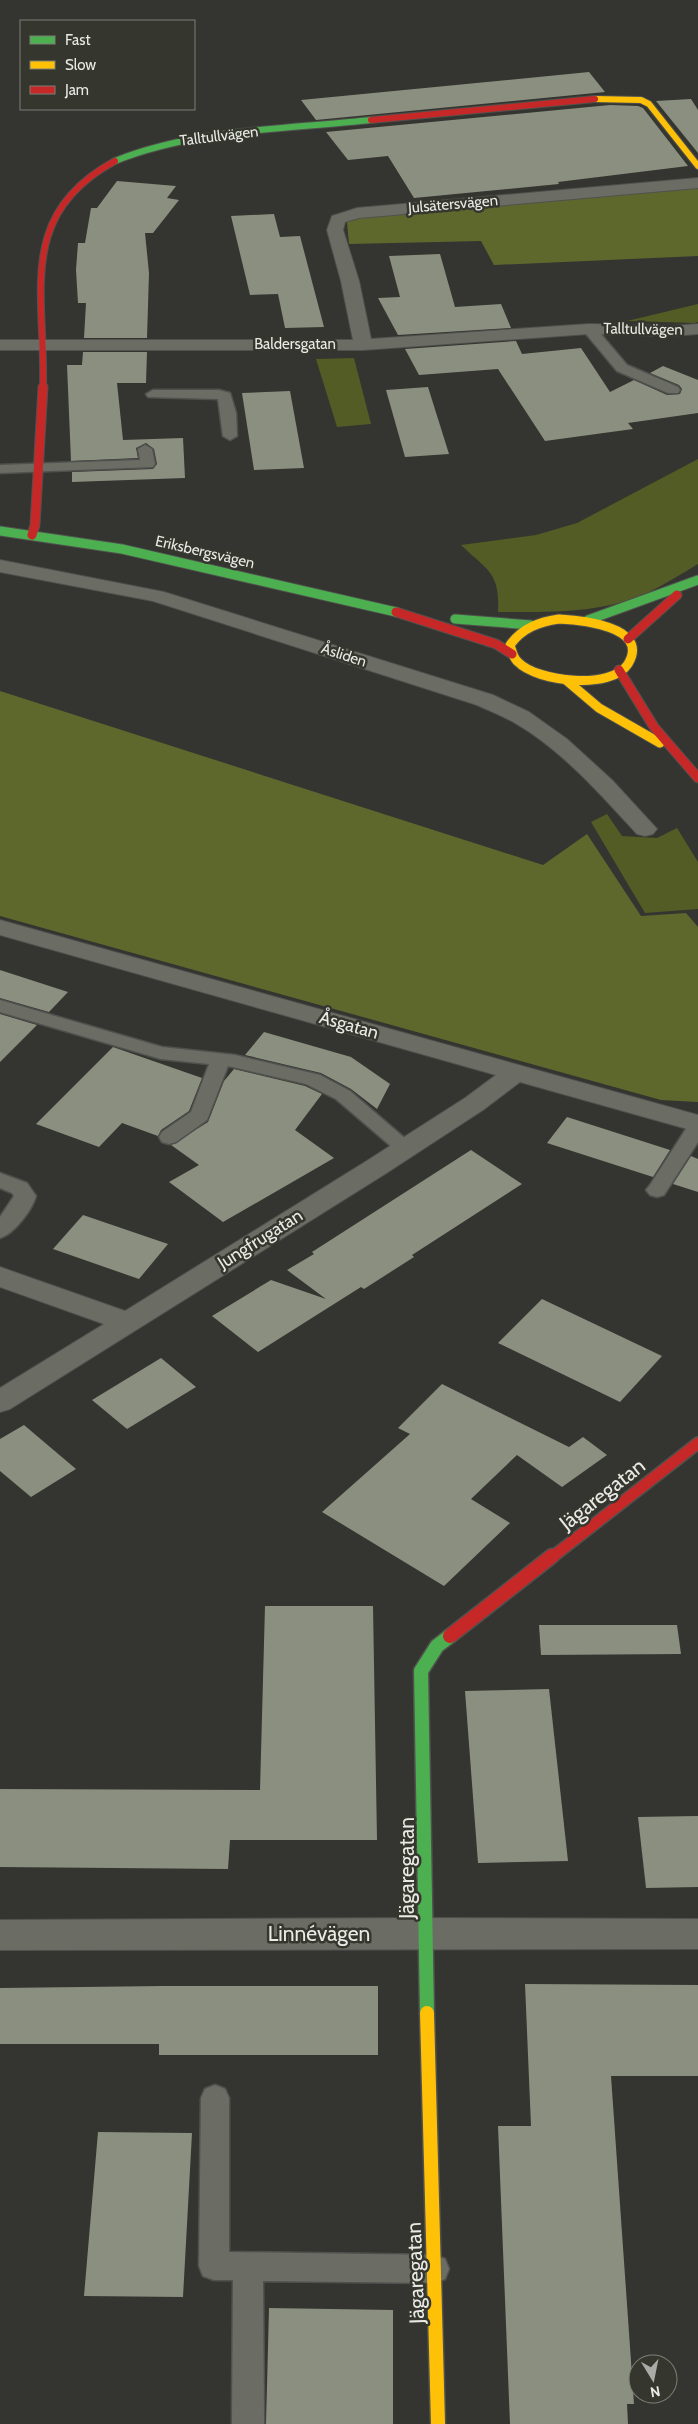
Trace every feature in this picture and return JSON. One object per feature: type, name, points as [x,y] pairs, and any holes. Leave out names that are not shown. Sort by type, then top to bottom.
[{"type":"street","name":"Talltullvägen","points":[[32,535],[35,525],[40,468],[44,344],[41,278],[48,233],[59,208],[78,186],[96,172],[125,156],[178,141],[231,134],[610,98],[642,100],[649,104],[698,166]]},
{"type":"street","name":"Julsätersvägen","points":[[363,344],[350,281],[335,230],[338,219],[357,213],[698,182]]},
{"type":"street","name":"Talltullvägen","points":[[589,329],[698,330]]},
{"type":"street","name":"Baldersgatan","points":[[0,345],[363,344],[589,329]]},
{"type":"street","name":"Eriksbergsvägen","points":[[0,531],[180,560],[402,614],[496,644],[512,654],[517,662],[525,668],[566,680]]},
{"type":"street","name":"Åsliden","points":[[0,566],[157,596],[485,700],[526,720],[563,746],[592,771],[645,829]]},
{"type":"street","points":[[588,620],[694,582]]},
{"type":"street","points":[[628,639],[694,582]]},
{"type":"street","name":"Eriksbergsvägen","points":[[402,614],[531,625]]},
{"type":"street","points":[[512,654],[510,645],[513,640],[531,625],[559,619],[588,620],[614,628],[628,639],[632,648],[631,658],[619,670],[598,678],[566,680]]},
{"type":"street","points":[[619,670],[633,700],[668,747],[698,778]]},
{"type":"street","points":[[566,680],[599,708],[668,747]]},
{"type":"street","name":"Åsgatan","points":[[0,927],[698,1125]]},
{"type":"street","name":"Jungfrugatan","points":[[0,1402],[406,1148],[474,1104],[516,1073]]},
{"type":"street","points":[[0,1277],[128,1322]]},
{"type":"street","name":"Jägaregatan","points":[[438,2424],[424,1933],[426,1894],[420,1671],[437,1646],[698,1444]]},
{"type":"street","name":"Linnévägen","points":[[0,1935],[698,1934]]},
{"type":"lane","points":[[589,329],[622,368],[673,390]]},
{"type":"lane","points":[[153,394],[219,394],[225,396],[230,413],[230,436]]},
{"type":"lane","points":[[0,469],[148,464],[145,449]]},
{"type":"lane","points":[[0,1006],[161,1053],[221,1060],[312,1080],[343,1095],[406,1148]]},
{"type":"lane","points":[[169,1137],[200,1116],[206,1094],[221,1060]]},
{"type":"lane","points":[[657,1190],[698,1125]]},
{"type":"lane","points":[[0,1180],[20,1188],[26,1196],[23,1203],[0,1231]]},
{"type":"lane","points":[[215,2098],[214,2266],[434,2269]]},
{"type":"lane","points":[[248,2267],[248,2424]]},
{"type":"green space","points":[[698,188],[698,256],[494,265],[481,241],[349,244],[347,222],[361,217]]},
{"type":"green space","points":[[698,304],[698,322],[694,323],[627,321]]},
{"type":"green space","points":[[354,358],[371,424],[337,427],[316,359]]},
{"type":"green space","points":[[698,459],[698,564],[653,590],[629,600],[611,605],[574,610],[498,612],[497,588],[494,580],[485,567],[461,545],[536,535],[577,523]]},
{"type":"green space","points":[[0,691],[543,865],[587,834],[641,916],[686,913],[698,927],[698,1102],[661,1100],[0,916]]},
{"type":"green space","points":[[607,814],[622,836],[657,838],[677,828],[698,862],[698,909],[645,913],[591,822]]},
{"type":"building","points":[[589,72],[605,92],[316,120],[301,100]]},
{"type":"building","points":[[691,99],[698,110],[698,153],[656,101]]},
{"type":"building","points":[[610,105],[638,106],[643,108],[688,166],[558,182],[559,184],[414,198],[388,156],[348,160],[326,132]]},
{"type":"building","points":[[117,181],[176,186],[167,198],[179,200],[153,233],[145,233],[149,273],[147,338],[84,338],[86,303],[78,303],[76,270],[78,243],[85,243],[91,208],[97,208]]},
{"type":"building","points":[[274,214],[280,237],[300,236],[324,327],[285,328],[278,294],[250,295],[231,216]]},
{"type":"building","points":[[440,254],[455,307],[501,304],[511,328],[398,335],[378,298],[400,297],[389,256]]},
{"type":"building","points":[[516,341],[522,354],[581,348],[610,392],[634,380],[667,395],[680,394],[682,389],[679,385],[650,373],[663,366],[698,380],[698,413],[628,423],[633,429],[545,441],[498,369],[419,375],[405,349]]},
{"type":"building","points":[[83,352],[147,352],[146,383],[117,383],[123,440],[183,438],[185,478],[72,482],[72,472],[153,469],[157,464],[154,449],[146,443],[136,448],[138,458],[71,461],[67,365],[82,365]]},
{"type":"building","points":[[428,387],[449,454],[405,457],[386,390]]},
{"type":"building","points":[[290,391],[304,468],[254,470],[242,393]]},
{"type":"building","points":[[0,970],[68,992],[49,1012],[0,998]]},
{"type":"building","points":[[0,1014],[37,1025],[0,1062]]},
{"type":"building","points":[[264,1032],[351,1057],[390,1084],[377,1109],[351,1089],[321,1073],[245,1055]]},
{"type":"building","points":[[113,1047],[202,1078],[189,1111],[161,1130],[158,1136],[122,1123],[99,1147],[36,1124]]},
{"type":"building","points":[[234,1069],[305,1086],[322,1094],[295,1130],[334,1158],[223,1222],[169,1182],[199,1165],[171,1145],[208,1122],[224,1081]]},
{"type":"building","points":[[567,1117],[670,1150],[653,1177],[547,1143]]},
{"type":"building","points":[[471,1150],[522,1184],[412,1255],[414,1257],[364,1289],[361,1287],[258,1352],[212,1316],[271,1280],[326,1299],[287,1270]]},
{"type":"building","points":[[691,1156],[698,1159],[698,1192],[673,1184]]},
{"type":"building","points":[[83,1215],[168,1244],[139,1279],[53,1249]]},
{"type":"building","points":[[542,1299],[662,1356],[620,1402],[498,1343]]},
{"type":"building","points":[[161,1358],[196,1387],[127,1429],[92,1400]]},
{"type":"building","points":[[442,1384],[569,1447],[583,1437],[607,1455],[562,1487],[517,1455],[471,1499],[510,1523],[444,1586],[322,1512],[410,1434],[398,1428]]},
{"type":"building","points":[[24,1425],[76,1469],[31,1497],[0,1471],[0,1439]]},
{"type":"building","points":[[265,1606],[373,1606],[377,1840],[230,1840],[228,1869],[0,1867],[0,1789],[260,1790]]},
{"type":"building","points":[[539,1625],[677,1625],[681,1654],[541,1655]]},
{"type":"building","points":[[549,1689],[568,1861],[478,1863],[465,1691]]},
{"type":"building","points":[[698,1816],[698,1887],[646,1888],[638,1817]]},
{"type":"building","points":[[525,1984],[698,1985],[698,2076],[611,2076],[630,2354],[628,2354],[628,2424],[510,2424],[498,2126],[531,2126]]},
{"type":"building","points":[[378,1986],[378,2055],[159,2055],[159,2044],[0,2044],[0,1988]]},
{"type":"building","points":[[98,2132],[192,2133],[183,2297],[84,2296]]},
{"type":"building","points":[[269,2308],[393,2310],[393,2424],[266,2424]]},
{"type":"traffic: fast","points":[[115,161],[145,149],[186,139],[371,120]]},
{"type":"traffic: fast","points":[[0,531],[122,549],[396,612]]},
{"type":"traffic: fast","points":[[588,620],[698,580]]},
{"type":"traffic: fast","points":[[455,619],[531,625]]},
{"type":"traffic: fast","points":[[427,2013],[421,1671],[437,1646],[450,1636]]},
{"type":"traffic: slow","points":[[595,99],[641,100],[649,104],[698,166]]},
{"type":"traffic: slow","points":[[559,619],[582,620],[610,626],[621,632],[629,640],[632,651],[628,664],[618,672],[605,677],[573,680],[541,675],[528,670],[518,663],[510,645],[514,639],[531,626],[559,619]]},
{"type":"traffic: slow","points":[[566,680],[599,708],[660,743]]},
{"type":"traffic: slow","points":[[427,2013],[438,2424]]},
{"type":"traffic: jam","points":[[371,120],[595,99]]},
{"type":"traffic: jam","points":[[32,535],[35,525],[42,426],[44,366],[41,273],[43,255],[53,220],[64,202],[87,179],[115,161]]},
{"type":"traffic: jam","points":[[628,639],[677,595]]},
{"type":"traffic: jam","points":[[396,612],[496,644],[512,654]]},
{"type":"traffic: jam","points":[[619,670],[654,727],[698,778]]},
{"type":"traffic: jam","points":[[450,1636],[698,1443]]}]
